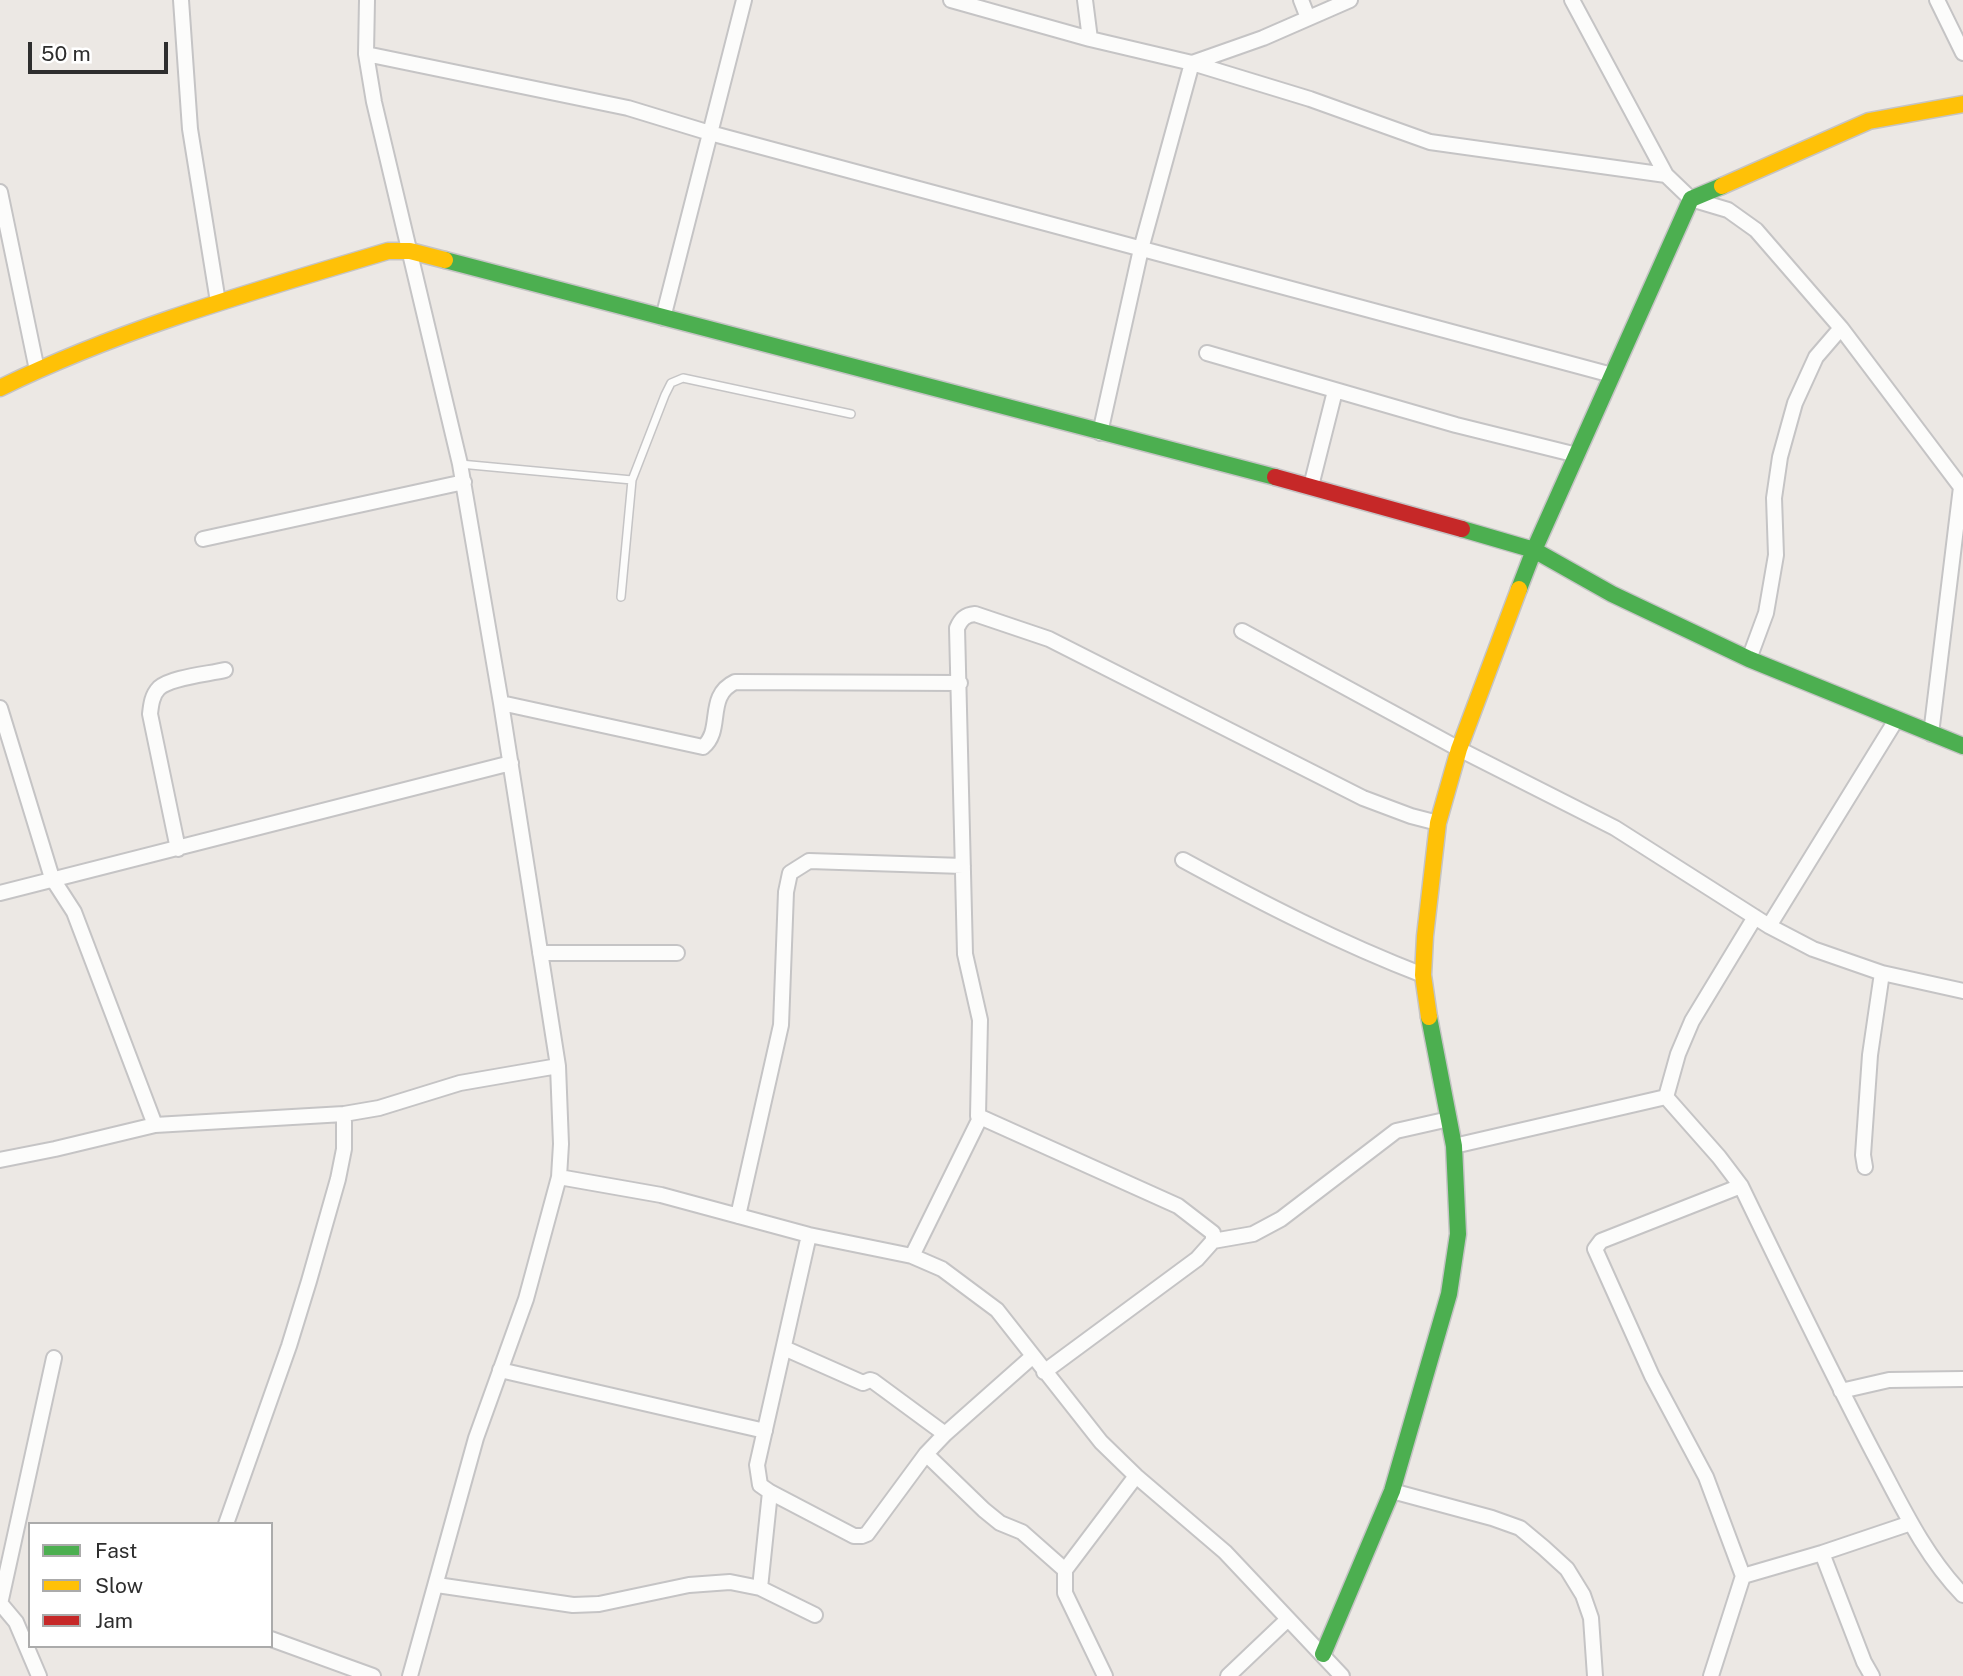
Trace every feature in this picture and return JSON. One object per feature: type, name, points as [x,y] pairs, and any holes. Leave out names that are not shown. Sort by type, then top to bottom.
[{"type":"street","points":[[181,0],[190,129],[218,302]]},
{"type":"street","points":[[367,0],[366,54],[374,102],[464,482],[558,1066],[561,1144],[559,1177],[526,1299],[477,1438],[410,1676]]},
{"type":"street","points":[[663,318],[744,0]]},
{"type":"street","points":[[951,0],[1090,39],[1192,63],[1310,99],[1430,142],[1666,175]]},
{"type":"street","points":[[1085,0],[1090,39]]},
{"type":"street","points":[[1301,0],[1308,18]]},
{"type":"street","points":[[1192,63],[1263,38],[1350,0]]},
{"type":"street","points":[[1572,0],[1666,175],[1691,199],[1728,210],[1756,230],[1841,328],[1962,487],[1931,734]]},
{"type":"street","points":[[1944,2],[1963,53]]},
{"type":"street","points":[[366,54],[628,108],[710,133],[1612,375]]},
{"type":"street","points":[[1100,433],[1141,249],[1192,63]]},
{"type":"street","points":[[1323,1654],[1392,1491],[1449,1294],[1458,1234],[1454,1146],[1427,1009],[1423,975],[1425,936],[1438,823],[1459,749],[1534,550],[1691,199],[1869,121],[1963,104]]},
{"type":"street","points":[[0,192],[37,370]]},
{"type":"street","points":[[0,388],[37,370],[218,302],[388,250],[410,251],[1311,486],[1534,550],[1612,594],[1749,659],[1963,746]]},
{"type":"street","points":[[1749,659],[1766,612],[1776,555],[1774,498],[1780,457],[1796,403],[1816,358],[1841,328]]},
{"type":"street","points":[[1208,353],[1335,391],[1577,455]]},
{"type":"street","points":[[1311,486],[1335,391]]},
{"type":"street","points":[[202,538],[464,482]]},
{"type":"street","points":[[1213,1241],[1213,1233],[1207,1226],[1178,1206],[981,1118],[976,1113],[980,1020],[965,954],[957,628],[961,620],[967,615],[975,614],[1049,639],[1363,798],[1438,823]]},
{"type":"street","points":[[1242,631],[1459,749],[1615,828],[1769,926],[1813,949],[1882,973],[1963,991]]},
{"type":"street","points":[[178,849],[150,714],[152,699],[160,687],[173,681],[225,670]]},
{"type":"street","points":[[501,703],[703,747],[710,739],[719,695],[725,686],[735,682],[960,684]]},
{"type":"street","points":[[0,708],[52,878],[74,912],[155,1125]]},
{"type":"street","points":[[1769,926],[1896,720]]},
{"type":"street","points":[[0,892],[511,763]]},
{"type":"street","points":[[1183,860],[1299,922],[1423,975]]},
{"type":"street","points":[[738,1216],[781,1025],[786,891],[790,873],[808,861],[963,866]]},
{"type":"street","points":[[1666,1097],[1678,1054],[1692,1021],[1755,917]]},
{"type":"street","points":[[540,953],[677,953]]},
{"type":"street","points":[[1865,1167],[1863,1155],[1870,1055],[1882,973]]},
{"type":"street","points":[[0,1160],[155,1125],[344,1114],[380,1108],[460,1083],[558,1066]]},
{"type":"street","points":[[1454,1146],[1666,1097]]},
{"type":"street","points":[[1666,1097],[1720,1157],[1741,1186],[1841,1391],[1911,1523],[1944,1576],[1963,1595]]},
{"type":"street","points":[[227,1522],[289,1346],[327,1217],[344,1149],[344,1114]]},
{"type":"street","points":[[912,1256],[981,1118]]},
{"type":"street","points":[[1044,1372],[1197,1259],[1213,1241],[1253,1234],[1281,1219],[1396,1131],[1449,1119]]},
{"type":"street","points":[[559,1177],[662,1195],[809,1235],[912,1256],[942,1269],[997,1310],[1101,1442],[1136,1476],[1225,1552],[1342,1676]]},
{"type":"street","points":[[1711,1676],[1743,1576],[1706,1477],[1652,1376],[1595,1250],[1601,1241],[1741,1186]]},
{"type":"street","points":[[809,1235],[757,1465],[760,1485],[770,1492],[854,1536],[867,1534],[926,1454],[1033,1356]]},
{"type":"street","points":[[784,1348],[863,1383],[873,1381],[946,1434]]},
{"type":"street","points":[[39,1676],[16,1622],[0,1603],[54,1358]]},
{"type":"street","points":[[500,1370],[765,1431]]},
{"type":"street","points":[[1841,1391],[1889,1380],[1963,1379]]},
{"type":"street","points":[[926,1454],[984,1510],[1000,1523],[1023,1532],[1065,1570]]},
{"type":"street","points":[[1105,1676],[1065,1593],[1065,1570],[1136,1476]]},
{"type":"street","points":[[1392,1491],[1520,1528],[1567,1569],[1583,1595],[1591,1618],[1595,1676]]},
{"type":"street","points":[[761,1588],[770,1492]]},
{"type":"street","points":[[1743,1576],[1911,1523]]},
{"type":"street","points":[[1822,1553],[1864,1662],[1872,1676]]},
{"type":"street","points":[[437,1584],[573,1605],[599,1604],[689,1585],[730,1582],[761,1588],[815,1615]]},
{"type":"street","points":[[1228,1676],[1288,1619]]},
{"type":"street","points":[[273,1640],[373,1676]]},
{"type":"lane","points":[[621,597],[632,480],[664,394],[671,383],[683,377],[850,414]]},
{"type":"lane","points":[[460,464],[632,480]]},
{"type":"traffic: fast","points":[[1519,589],[1691,199],[1722,186]]},
{"type":"traffic: fast","points":[[445,260],[1275,477]]},
{"type":"traffic: fast","points":[[1462,529],[1534,550],[1612,594],[1749,659],[1963,746]]},
{"type":"traffic: fast","points":[[1323,1654],[1392,1491],[1449,1294],[1458,1234],[1454,1146],[1429,1017]]},
{"type":"traffic: slow","points":[[1722,186],[1869,121],[1963,104]]},
{"type":"traffic: slow","points":[[0,388],[46,366],[142,329],[388,251],[410,251],[445,260]]},
{"type":"traffic: slow","points":[[1429,1017],[1423,975],[1438,823],[1459,749],[1519,589]]},
{"type":"traffic: jam","points":[[1275,477],[1462,529]]}]
